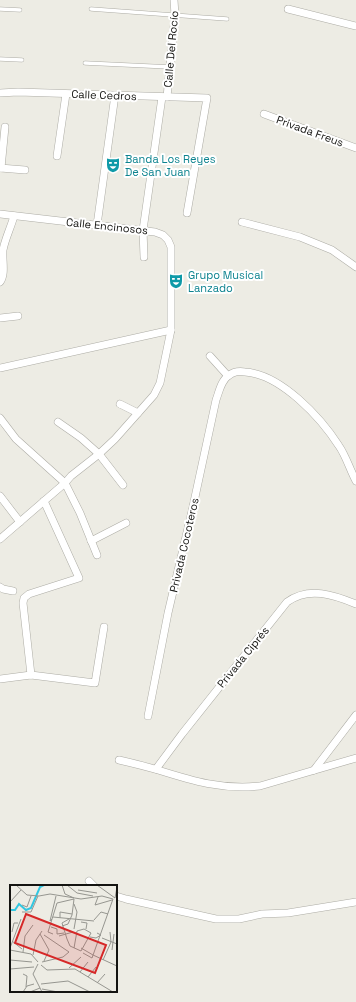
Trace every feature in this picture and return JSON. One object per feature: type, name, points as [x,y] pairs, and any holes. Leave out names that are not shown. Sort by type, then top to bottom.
[{"type":"street","name":"Calle Del Rocío","points":[[144,257],[143,230],[170,67],[175,15],[174,0]]},
{"type":"street","points":[[288,9],[356,26]]},
{"type":"street","name":"Calle Cedros","points":[[0,92],[207,98],[187,213]]},
{"type":"street","points":[[57,156],[66,94]]},
{"type":"street","points":[[97,225],[115,95]]},
{"type":"street","name":"Privada Freus","points":[[264,114],[356,148]]},
{"type":"street","points":[[5,127],[1,168],[25,170]]},
{"type":"street","name":"Calle Encinosos","points":[[0,214],[155,232],[163,235],[168,240],[171,247],[171,330],[160,383],[154,395],[99,454],[71,476],[65,483],[0,539]]},
{"type":"street","points":[[0,282],[2,280],[3,273],[4,249],[14,216]]},
{"type":"street","points":[[242,222],[300,237],[332,250],[356,267]]},
{"type":"street","points":[[0,318],[18,316]]},
{"type":"street","points":[[0,368],[171,330]]},
{"type":"street","points":[[210,356],[228,376],[237,371],[259,374],[271,379],[296,396],[312,412],[339,446],[356,482]]},
{"type":"street","name":"Privada Cocoteros","points":[[148,716],[168,613],[216,400],[221,386],[228,376]]},
{"type":"street","points":[[120,404],[138,413]]},
{"type":"street","points":[[0,418],[16,439],[65,483],[80,513],[96,555]]},
{"type":"street","points":[[58,422],[81,438],[99,454],[124,485]]},
{"type":"street","points":[[0,496],[20,522]]},
{"type":"street","points":[[31,675],[23,603],[24,598],[29,594],[79,578],[44,501]]},
{"type":"street","points":[[91,541],[126,523]]},
{"type":"street","points":[[0,587],[12,591]]},
{"type":"street","name":"Privada Ciprés","points":[[156,770],[182,734],[287,602],[296,596],[310,593],[336,596],[356,604]]},
{"type":"street","points":[[0,679],[31,675],[95,683],[104,627]]},
{"type":"street","points":[[314,770],[356,715]]},
{"type":"street","points":[[119,760],[209,785],[246,788],[260,786],[356,758]]},
{"type":"street","points":[[117,896],[216,918],[239,919],[262,914],[288,913],[356,902]]},
{"type":"lane","points":[[0,8],[20,10]]},
{"type":"lane","points":[[91,9],[227,19]]},
{"type":"lane","points":[[0,59],[22,60]]},
{"type":"lane","points":[[85,63],[170,67]]},
{"type":"place","name":"Banda Los Reyes De San Juan","points":[[113,165]]},
{"type":"place","name":"Grupo Musical Lanzado","points":[[176,281]]}]
